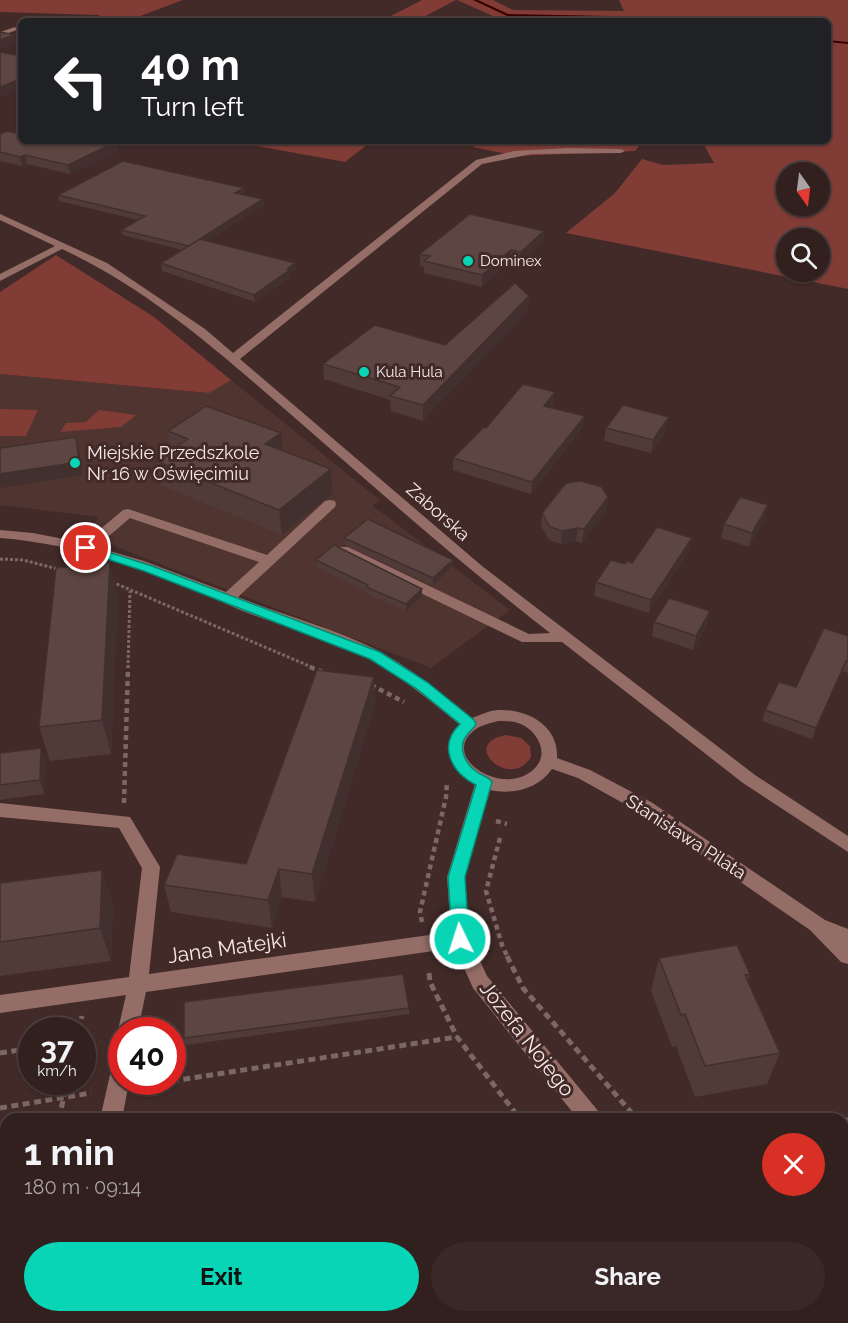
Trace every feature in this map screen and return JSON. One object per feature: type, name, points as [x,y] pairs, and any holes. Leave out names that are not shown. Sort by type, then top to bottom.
[{"type":"street","points":[[0,34],[15,29]]},
{"type":"street","points":[[233,359],[479,162],[498,156],[534,152],[621,151]]},
{"type":"street","name":"Zaborska","points":[[0,217],[104,265],[201,331],[477,569],[749,779],[848,845]]},
{"type":"street","points":[[0,278],[61,246]]},
{"type":"street","points":[[227,599],[330,504]]},
{"type":"street","points":[[86,548],[128,513],[268,560]]},
{"type":"street","points":[[0,534],[18,534],[86,548],[375,656],[422,686],[469,724]]},
{"type":"street","points":[[343,550],[527,639],[564,637]]},
{"type":"street","points":[[497,715],[527,720],[539,728],[547,738],[551,750],[549,761],[542,772],[524,782],[500,785],[484,782],[461,766],[456,755],[455,743],[460,733],[469,724],[482,718],[497,715]]},
{"type":"street","name":"Stanisława Pilata","points":[[549,761],[584,774],[645,807],[817,924],[848,937]]},
{"type":"street","name":"Józefa Nojego","points":[[484,782],[456,877],[460,939],[480,982],[586,1113]]},
{"type":"street","points":[[0,810],[124,822],[151,867],[138,985],[132,1017]]},
{"type":"street","name":"Stanisława Pilata","points":[[817,924],[848,956]]},
{"type":"street","name":"Jana Matejki","points":[[0,1004],[460,939]]},
{"type":"street","points":[[112,1113],[116,1095]]},
{"type":"path","points":[[0,559],[24,560],[66,571]]},
{"type":"path","points":[[108,581],[329,674]]},
{"type":"path","points":[[124,822],[130,591]]},
{"type":"path","points":[[366,683],[407,704]]},
{"type":"path","points":[[422,922],[420,912],[446,797],[446,776]]},
{"type":"path","points":[[500,838],[486,891],[502,945],[523,988],[632,1113]]},
{"type":"path","points":[[429,973],[430,982],[458,1037],[515,1113]]},
{"type":"path","points":[[186,1079],[458,1037]]},
{"type":"path","points":[[0,1053],[18,1050]]},
{"type":"path","points":[[0,1108],[108,1091]]},
{"type":"path","points":[[60,1113],[65,1095]]},
{"type":"shaded area","points":[[0,0],[183,0],[135,18],[94,18],[100,15],[0,12]]},
{"type":"shaded area","points":[[422,0],[456,0],[422,18],[387,18]]},
{"type":"shaded area","points":[[457,0],[493,0],[513,10],[624,11],[619,0],[848,0],[848,289],[813,282],[830,282],[830,228],[776,228],[776,275],[566,233],[615,193],[642,159],[663,165],[714,163],[702,144],[831,144],[831,18],[497,18]]},
{"type":"shaded area","points":[[246,144],[368,144],[345,162]]},
{"type":"shaded area","points":[[478,144],[641,144],[635,151],[516,156],[473,147]]},
{"type":"shaded area","points":[[56,255],[154,317],[231,380],[209,393],[0,374],[0,292]]},
{"type":"shaded area","points":[[0,374],[208,393],[231,380],[381,501],[372,505],[510,610],[431,668],[88,536],[98,517],[0,505]]},
{"type":"shaded area","points":[[0,409],[38,410],[26,436],[0,436]]},
{"type":"shaded area","points":[[99,410],[136,415],[121,427],[60,432],[66,423],[86,422]]},
{"type":"shaded area","points":[[506,735],[521,738],[530,746],[531,757],[522,766],[512,769],[502,767],[493,762],[488,755],[487,747],[492,740]]},
{"type":"building","points":[[0,32],[15,35],[0,40]]},
{"type":"building","points":[[0,52],[18,55],[18,80],[0,87]]},
{"type":"building","points":[[7,131],[18,134],[18,144],[112,144],[68,165],[0,152],[0,134]]},
{"type":"building","points":[[123,161],[244,188],[235,193],[263,199],[189,246],[121,230],[145,216],[58,195]]},
{"type":"building","points":[[470,214],[544,231],[521,252],[511,250],[482,275],[424,261],[430,256],[420,254]]},
{"type":"building","points":[[200,239],[295,263],[287,269],[291,269],[254,295],[161,263]]},
{"type":"building","points":[[515,283],[529,296],[423,405],[390,396],[400,387],[323,364],[375,325],[445,345]]},
{"type":"building","points":[[523,384],[555,392],[544,406],[585,416],[532,482],[453,458],[484,427],[486,428]]},
{"type":"building","points":[[623,405],[669,417],[653,440],[606,428]]},
{"type":"building","points":[[206,406],[281,433],[265,444],[331,469],[279,510],[156,461],[188,439],[168,431]]},
{"type":"building","points":[[76,437],[79,462],[0,474],[0,448]]},
{"type":"building","points":[[581,481],[602,487],[608,497],[584,529],[562,531],[550,527],[542,513],[566,483]]},
{"type":"building","points":[[740,497],[768,505],[752,533],[724,524]]},
{"type":"building","points":[[368,519],[453,560],[433,578],[344,538]]},
{"type":"building","points":[[657,527],[692,538],[651,600],[596,582],[611,560],[625,564],[627,561],[632,563]]},
{"type":"building","points":[[334,545],[422,589],[406,604],[366,587],[368,585],[316,560]]},
{"type":"building","points":[[110,562],[102,720],[39,727],[56,568]]},
{"type":"building","points":[[669,598],[710,611],[696,636],[654,622]]},
{"type":"building","points":[[824,628],[848,636],[848,661],[846,661],[816,728],[765,710],[779,682],[796,687]]},
{"type":"building","points":[[317,670],[374,677],[312,874],[279,869],[268,900],[164,885],[177,854],[246,864]]},
{"type":"building","points":[[41,748],[40,780],[0,785],[0,753]]},
{"type":"building","points":[[102,870],[100,928],[0,942],[0,883]]},
{"type":"building","points":[[737,945],[750,974],[745,975],[780,1053],[705,1066],[685,1014],[681,1015],[659,958]]},
{"type":"building","points":[[403,974],[409,1008],[186,1038],[184,1002]]},
{"type":"waterway","points":[[475,0],[507,15],[658,18]]},
{"type":"waterway","points":[[831,41],[848,43]]},
{"type":"place","name":"Dominex","points":[[468,261]]},
{"type":"place","name":"Kula Hula","points":[[364,372]]},
{"type":"place","name":"Miejskie Przedszkole Nr 16 w Oświęcimiu","points":[[75,463]]},
{"type":"route","points":[[86,548],[148,569],[375,656],[422,686],[469,724],[460,733],[455,743],[456,755],[461,766],[484,782],[456,877],[460,939]]}]
